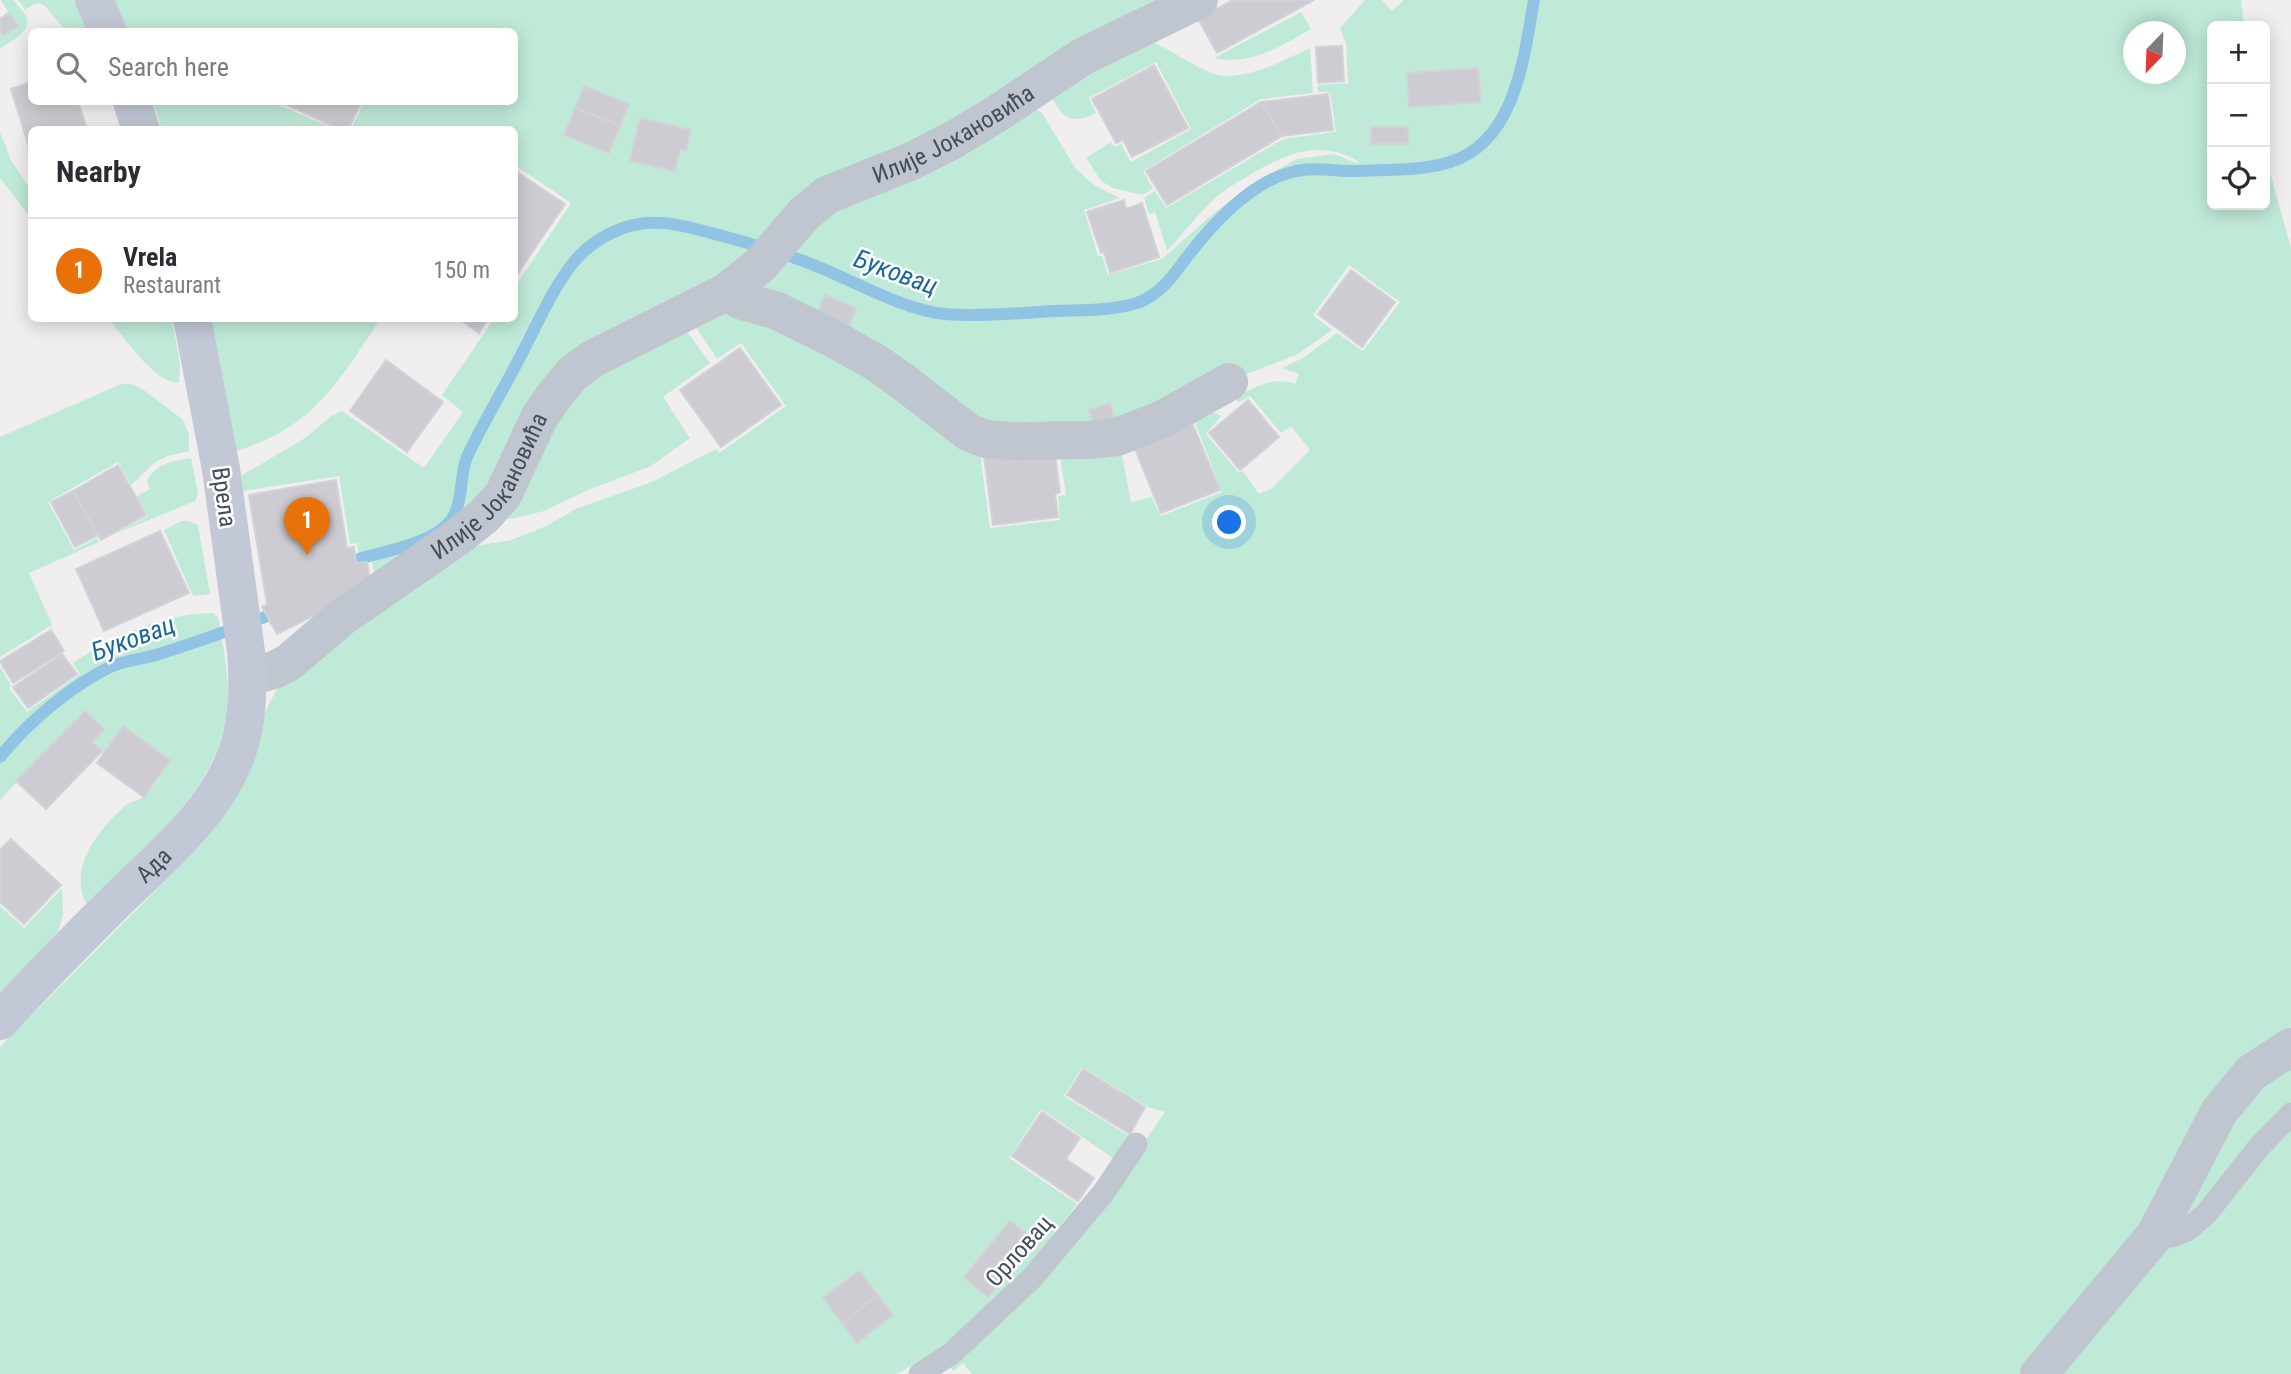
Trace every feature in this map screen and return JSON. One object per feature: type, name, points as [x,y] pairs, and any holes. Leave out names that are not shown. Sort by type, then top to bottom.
[{"type":"street","points":[[93,0],[106,28]]},
{"type":"street","name":"Илије Јокановића","points":[[247,665],[288,663],[341,618],[484,516],[502,495],[539,418],[554,396],[592,359],[726,292],[772,251],[804,214],[827,195],[953,140],[1082,57],[1199,0]]},
{"type":"street","points":[[133,105],[140,126]]},
{"type":"street","points":[[726,292],[742,301],[775,310],[832,338],[906,384],[968,432],[985,439],[1088,440],[1118,437],[1163,419],[1229,382]]},
{"type":"street","name":"Врела","points":[[193,322],[220,469],[247,665]]},
{"type":"street","name":"Ада","points":[[0,1021],[181,837],[225,779],[243,732],[247,665]]},
{"type":"street","points":[[2039,1374],[2155,1235],[2219,1112],[2251,1073],[2291,1047]]},
{"type":"lane","points":[[2155,1235],[2172,1236],[2187,1230],[2206,1214],[2259,1147],[2291,1114]]},
{"type":"lane","name":"Орловац","points":[[920,1374],[959,1348],[1032,1278],[1104,1192],[1136,1144]]},
{"type":"green space","points":[[1,0],[13,0],[25,14],[27,24],[18,37],[0,49],[0,18],[8,12]]},
{"type":"green space","points":[[18,0],[74,0],[88,28],[63,28],[42,5],[32,5],[25,10]]},
{"type":"green space","points":[[114,0],[1182,0],[613,340],[494,488],[376,582],[371,557],[359,559],[357,543],[350,544],[339,476],[242,491],[241,476],[305,438],[330,417],[342,411],[424,468],[463,412],[442,395],[492,322],[518,322],[518,282],[571,203],[518,167],[518,126],[352,126],[363,105],[518,105],[518,28],[127,28]]},
{"type":"green space","points":[[1365,0],[1382,0],[1392,11],[1404,0],[2241,0],[2243,21],[2207,21],[2207,210],[2270,210],[2270,173],[2291,248],[2291,1374],[972,1374],[963,1363],[954,1371],[948,1365],[1086,1226],[1165,1112],[1148,1107],[1082,1067],[1064,1096],[1129,1136],[1113,1158],[1041,1109],[1009,1158],[1077,1204],[1018,1277],[973,1321],[949,1341],[896,1374],[0,1374],[0,1047],[202,844],[225,815],[264,714],[289,674],[470,547],[511,540],[544,527],[578,508],[652,482],[716,449],[719,453],[786,406],[741,343],[717,359],[692,321],[713,312],[782,321],[980,453],[990,528],[1060,520],[1058,496],[1066,495],[1059,447],[1120,444],[1131,502],[1151,497],[1161,516],[1222,492],[1191,412],[1215,413],[1221,416],[1206,434],[1239,473],[1243,471],[1259,494],[1272,488],[1310,450],[1291,426],[1281,433],[1250,396],[1238,403],[1236,397],[1272,382],[1295,384],[1299,374],[1282,368],[1303,358],[1337,333],[1363,351],[1400,302],[1349,265],[1313,315],[1332,330],[1298,354],[1119,424],[999,433],[754,295],[818,212],[1034,108],[1042,113],[1076,169],[1095,186],[1120,198],[1084,210],[1098,256],[1102,256],[1108,275],[1162,259],[1209,217],[1258,180],[1297,159],[1334,154],[1359,162],[1330,151],[1315,150],[1273,162],[1217,196],[1167,251],[1155,212],[1149,214],[1144,198],[1155,191],[1166,208],[1283,139],[1336,132],[1330,92],[1318,92],[1318,85],[1348,83],[1346,43],[1340,28]]},
{"type":"green space","points":[[1301,12],[1311,29],[1288,42],[1252,57],[1227,60],[1214,58]]},
{"type":"green space","points":[[1154,42],[1205,70],[1223,76],[1262,69],[1310,48],[1313,93],[1261,99],[1143,171],[1153,189],[1142,195],[1113,188],[1101,181],[1086,158],[1111,142],[1114,147],[1121,144],[1131,162],[1191,129],[1156,62],[1089,98],[1096,113],[1083,118],[1071,118],[1061,112],[1053,99],[1056,84]]},
{"type":"green space","points":[[154,105],[278,105],[329,126],[161,126]]},
{"type":"green space","points":[[0,132],[11,160],[28,186],[28,214],[0,178]]},
{"type":"green space","points":[[111,322],[173,322],[180,364],[179,382],[161,376],[131,347]]},
{"type":"green space","points":[[211,322],[378,322],[342,375],[308,413],[274,436],[237,451]]},
{"type":"green space","points":[[684,327],[710,363],[663,397],[690,438],[651,466],[588,490],[544,511],[512,519],[500,519],[566,396]]},
{"type":"green space","points":[[121,384],[141,388],[182,419],[189,434],[189,451],[154,463],[131,485],[118,462],[48,502],[74,550],[97,538],[99,542],[29,573],[52,625],[0,657],[0,437]]},
{"type":"green space","points":[[191,458],[198,493],[195,501],[115,534],[148,516],[137,496],[150,489],[147,481],[155,470],[172,462]]},
{"type":"green space","points":[[182,521],[198,525],[210,594],[192,594],[164,530]]},
{"type":"green space","points":[[213,613],[218,617],[224,649],[228,702],[223,733],[212,761],[196,789],[154,839],[86,904],[81,890],[81,876],[89,850],[106,825],[126,805],[149,792],[170,760],[124,727],[105,753],[92,742],[103,729],[84,711],[0,800],[0,667],[11,685],[9,688],[27,712],[80,674],[73,663],[105,644],[157,622]]},
{"type":"green space","points":[[62,888],[63,914],[58,932],[0,994],[0,906],[24,928]]},
{"type":"building","points":[[1233,0],[1314,0],[1217,53],[1198,19]]},
{"type":"building","points":[[9,13],[18,26],[4,35],[0,30],[0,19]]},
{"type":"building","points":[[1342,46],[1344,81],[1318,83],[1316,47]]},
{"type":"building","points":[[1154,65],[1188,128],[1132,157],[1123,140],[1116,143],[1092,99]]},
{"type":"building","points":[[1478,68],[1481,102],[1409,107],[1407,73]]},
{"type":"building","points":[[28,83],[28,105],[79,105],[86,126],[28,126],[28,144],[11,89]]},
{"type":"building","points":[[584,86],[629,104],[620,126],[575,108]]},
{"type":"building","points":[[1328,94],[1333,130],[1282,136],[1261,102]]},
{"type":"building","points":[[1261,102],[1282,136],[1167,205],[1146,171]]},
{"type":"building","points":[[287,105],[360,105],[350,126],[332,126]]},
{"type":"building","points":[[575,108],[620,126],[609,153],[564,135]]},
{"type":"building","points":[[640,118],[691,130],[686,151],[680,149],[675,171],[630,161]]},
{"type":"building","points":[[1371,127],[1408,127],[1409,144],[1371,144]]},
{"type":"building","points":[[518,173],[565,204],[518,273]]},
{"type":"building","points":[[1124,200],[1126,209],[1142,203],[1159,257],[1110,273],[1087,212]]},
{"type":"building","points":[[1351,270],[1395,302],[1362,347],[1318,314]]},
{"type":"building","points":[[825,295],[856,308],[849,326],[818,313]]},
{"type":"building","points":[[464,322],[486,322],[479,333]]},
{"type":"building","points":[[740,348],[781,405],[721,447],[680,390]]},
{"type":"building","points":[[386,360],[443,402],[407,452],[350,411]]},
{"type":"building","points":[[1248,400],[1279,437],[1240,470],[1209,433]]},
{"type":"building","points":[[1110,403],[1115,419],[1094,426],[1089,410]]},
{"type":"building","points":[[1189,416],[1220,490],[1161,513],[1131,439]]},
{"type":"building","points":[[1054,447],[1060,492],[1055,494],[1058,517],[993,525],[984,456]]},
{"type":"building","points":[[118,465],[146,515],[101,540],[73,491]]},
{"type":"building","points":[[336,480],[347,548],[354,547],[356,563],[367,562],[371,587],[277,634],[262,607],[267,604],[249,495]]},
{"type":"building","points":[[73,491],[98,535],[75,547],[51,502]]},
{"type":"building","points":[[160,531],[189,593],[104,631],[76,569]]},
{"type":"building","points":[[51,630],[64,651],[13,683],[0,661]]},
{"type":"building","points":[[62,654],[77,674],[28,708],[13,687]]},
{"type":"building","points":[[85,711],[104,729],[92,742],[102,751],[46,809],[16,781]]},
{"type":"building","points":[[123,726],[170,760],[144,797],[97,763]]},
{"type":"building","points":[[11,839],[61,885],[24,924],[0,902],[0,850]]},
{"type":"building","points":[[1083,1069],[1145,1107],[1130,1134],[1067,1095]]},
{"type":"building","points":[[1042,1112],[1080,1138],[1066,1159],[1094,1178],[1078,1201],[1012,1156]]},
{"type":"building","points":[[1010,1221],[1034,1240],[988,1297],[964,1277]]},
{"type":"building","points":[[859,1271],[878,1295],[842,1323],[823,1298]]},
{"type":"building","points":[[878,1295],[893,1315],[857,1343],[842,1323]]},
{"type":"waterway","name":"Буковац","points":[[359,559],[414,543],[450,522],[458,504],[467,457],[551,297],[578,257],[596,242],[616,231],[645,223],[678,225],[700,230],[790,256],[896,301],[945,314],[1096,310],[1127,306],[1144,300],[1160,289],[1223,215],[1249,193],[1277,177],[1309,169],[1361,171],[1428,167],[1450,162],[1472,152],[1490,136],[1503,117],[1513,94],[1526,46],[1534,0]]},
{"type":"waterway","name":"Буковац","points":[[0,757],[52,706],[82,683],[112,666],[172,650],[265,617]]},
{"type":"place","name":"Vrela","points":[[307,555]]}]
